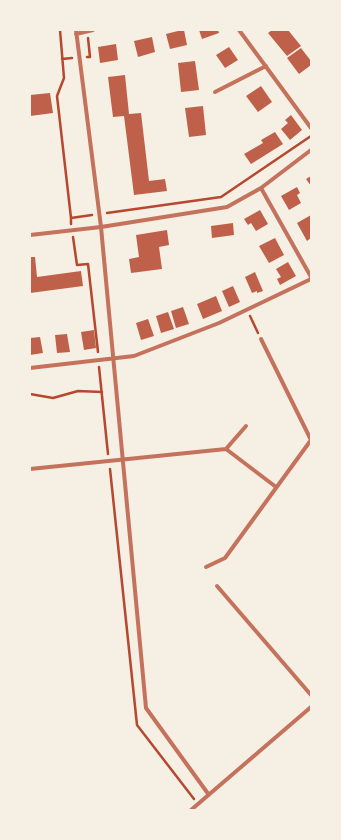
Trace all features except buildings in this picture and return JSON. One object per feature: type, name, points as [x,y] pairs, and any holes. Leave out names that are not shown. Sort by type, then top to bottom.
[{"type":"street","points":[[93,30],[76,32],[101,227],[146,708],[209,796]]},
{"type":"street","points":[[239,30],[311,128]]},
{"type":"street","points":[[215,92],[266,66]]},
{"type":"street","points":[[30,235],[71,229],[101,227],[227,207],[262,188],[311,150]]},
{"type":"street","points":[[30,368],[98,360],[113,360],[134,356],[219,323],[311,278],[262,188]]},
{"type":"street","points":[[206,567],[225,558],[311,440],[261,339]]},
{"type":"street","points":[[226,449],[246,426]]},
{"type":"street","points":[[30,469],[226,449],[276,487]]},
{"type":"street","points":[[217,586],[311,695]]},
{"type":"street","points":[[191,810],[311,708]]},
{"type":"path","points":[[60,30],[64,78],[57,96],[71,229],[77,265],[88,264],[110,469]]},
{"type":"path","points":[[71,218],[221,197],[311,136]]},
{"type":"path","points":[[247,310],[261,339]]},
{"type":"path","points":[[30,394],[53,398],[78,391],[96,393],[102,392]]}]
